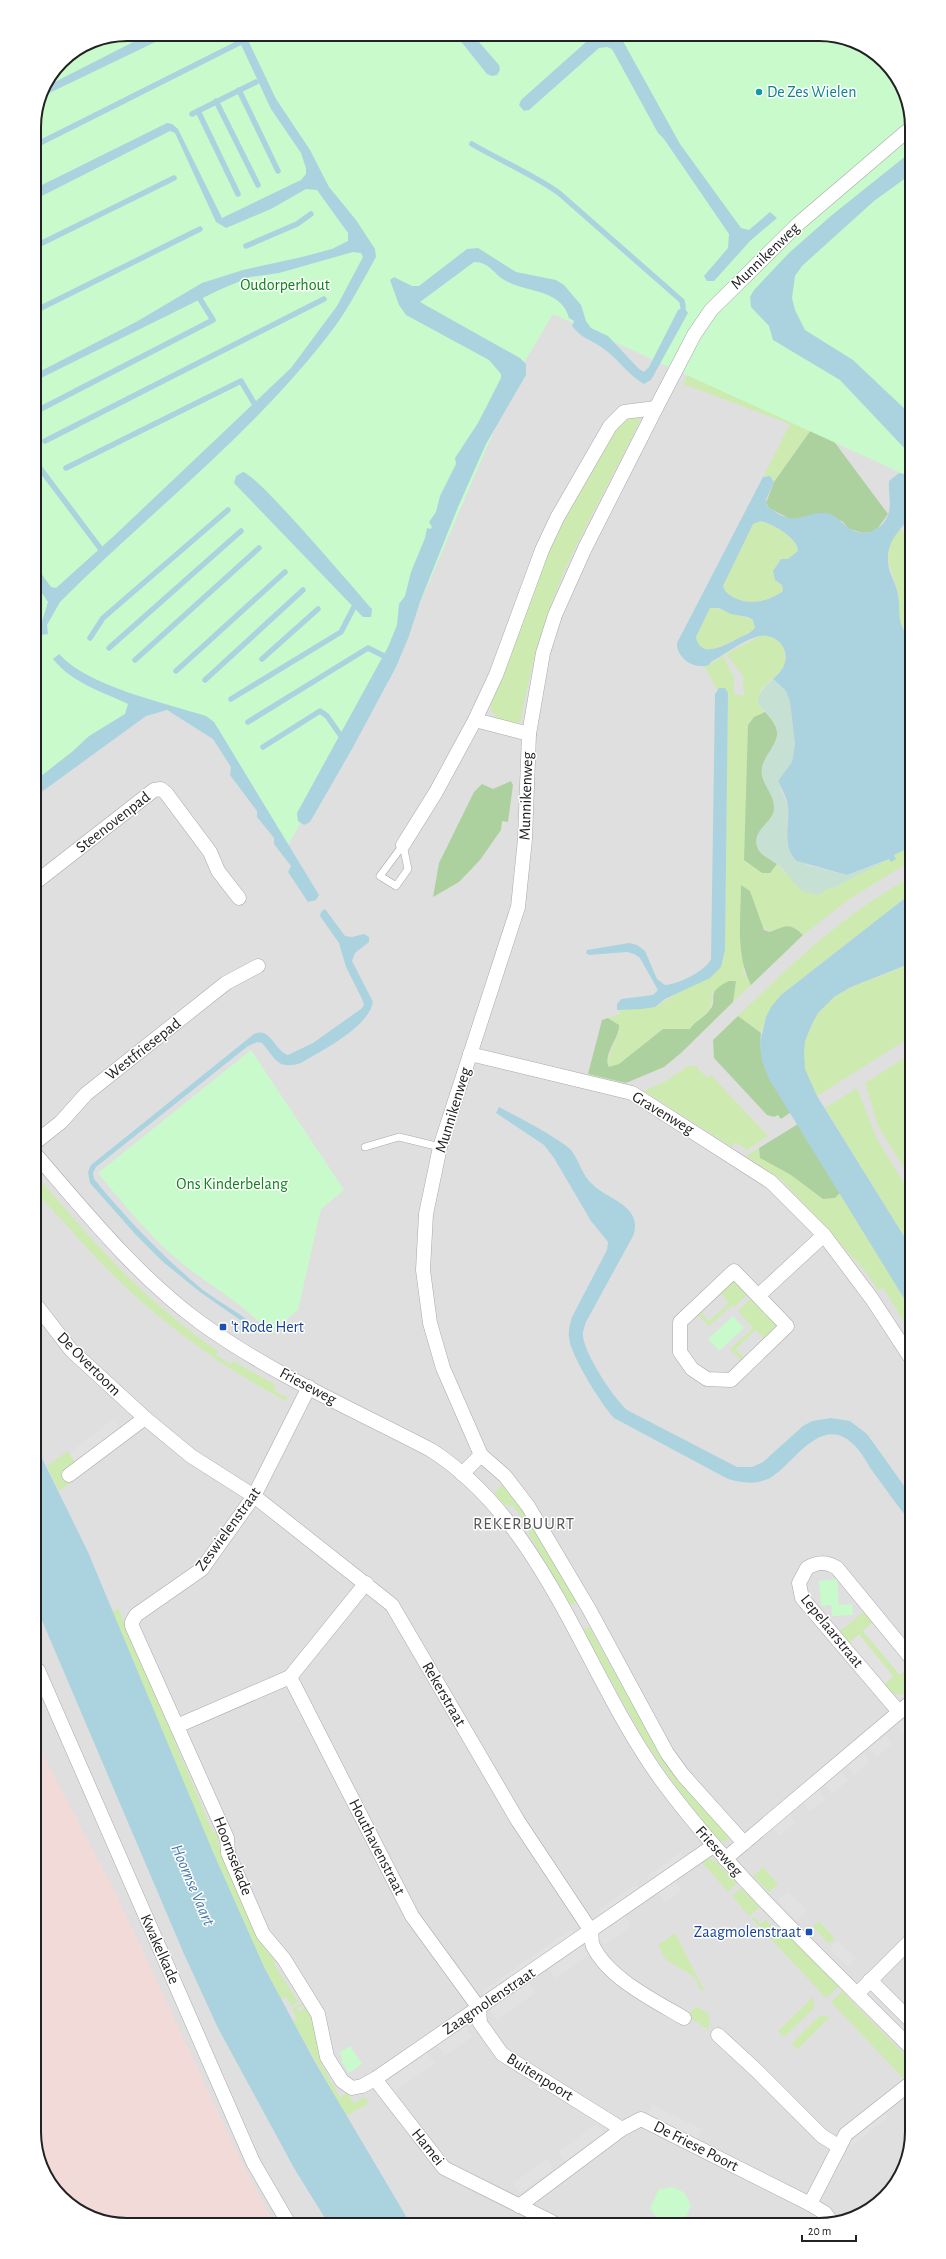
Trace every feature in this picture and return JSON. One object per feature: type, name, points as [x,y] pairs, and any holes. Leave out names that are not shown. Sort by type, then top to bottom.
[{"type":"street","name":"Munnikenweg","points":[[481,1455],[443,1368],[430,1323],[425,1294],[423,1240],[426,1214],[440,1146],[518,907],[525,839],[529,734],[543,653],[555,615],[585,548],[656,408],[694,335],[715,305],[798,224],[905,133]]},
{"type":"street","points":[[402,845],[436,792],[475,720],[496,674],[542,550],[557,518],[610,426],[624,412],[656,408]]},
{"type":"street","name":"Munnikenweg","points":[[475,720],[529,734]]},
{"type":"street","name":"Steenovenpad","points":[[41,878],[154,790],[161,789],[166,793],[210,852],[218,871],[239,898]]},
{"type":"street","name":"Westfriesepad","points":[[41,1137],[61,1122],[86,1094],[226,983],[258,966]]},
{"type":"street","name":"Gravenweg","points":[[470,1054],[632,1093],[771,1182],[824,1235],[872,1299],[905,1349]]},
{"type":"street","name":"Frieseweg","points":[[41,1161],[117,1248],[170,1298],[201,1323],[237,1347],[309,1387],[431,1450],[462,1474],[487,1497],[512,1527],[531,1554],[644,1757],[713,1846],[905,2042]]},
{"type":"street","points":[[759,1295],[824,1235]]},
{"type":"street","points":[[734,1271],[759,1295],[787,1326],[731,1380],[707,1379],[692,1369],[680,1352],[680,1322],[734,1271]]},
{"type":"street","name":"De Overtoom","points":[[41,1311],[72,1350],[145,1418],[191,1456],[254,1496]]},
{"type":"street","name":"Zeswielenstraat","points":[[132,1626],[132,1622],[136,1615],[202,1569],[254,1496],[309,1387]]},
{"type":"street","points":[[69,1475],[145,1418]]},
{"type":"street","points":[[462,1474],[481,1455]]},
{"type":"street","name":"Frieseweg","points":[[481,1455],[505,1476],[528,1506],[589,1609],[667,1753],[683,1775],[744,1843]]},
{"type":"street","name":"Rekerstraat","points":[[254,1496],[392,1605],[518,1821],[591,1931],[593,1946],[613,1973],[635,1989],[684,2018]]},
{"type":"street","name":"Lepelaarstraat","points":[[899,1712],[802,1598],[799,1583],[807,1568],[822,1562],[830,1563],[837,1568],[905,1651]]},
{"type":"street","points":[[177,1726],[290,1677],[366,1584]]},
{"type":"street","points":[[568,1620],[589,1609]]},
{"type":"street","name":"Hoornsekade","points":[[132,1626],[227,1838],[228,1853],[263,1934],[284,1960],[318,2014],[327,2057],[342,2081],[352,2088],[362,2086]]},
{"type":"street","name":"Kwakelkade","points":[[41,1677],[253,2162],[286,2218]]},
{"type":"street","name":"Houthavenstraat","points":[[290,1677],[412,1916],[479,2008]]},
{"type":"street","points":[[725,1859],[905,1707]]},
{"type":"street","name":"Zaagmolenstraat","points":[[362,2086],[375,2079],[479,2008],[713,1846]]},
{"type":"street","points":[[857,1994],[905,1946]]},
{"type":"street","points":[[870,1980],[905,2015]]},
{"type":"street","name":"Buitenpoort","points":[[479,2008],[480,2023],[502,2054],[622,2129]]},
{"type":"street","points":[[718,2035],[756,2070],[822,2136],[838,2146]]},
{"type":"street","name":"Hamei","points":[[375,2079],[444,2168],[519,2206]]},
{"type":"street","points":[[810,2204],[838,2146],[846,2134],[905,2088]]},
{"type":"street","name":"De Friese Poort","points":[[519,2206],[622,2129],[641,2119],[810,2204],[825,2213],[828,2217]]},
{"type":"street","points":[[519,2206],[544,2218]]},
{"type":"lane","points":[[402,845],[408,869],[396,886],[380,876],[402,845]]},
{"type":"lane","points":[[365,1147],[399,1137],[440,1146]]},
{"type":"shaded area","points":[[824,41],[857,50],[871,59],[880,66],[887,75],[898,94],[905,122],[905,2137],[898,2165],[887,2184],[880,2193],[867,2203],[846,2213],[819,2218],[122,2218],[94,2211],[75,2200],[66,2193],[56,2180],[46,2159],[41,2137],[41,122],[44,105],[50,89],[62,70],[70,62],[89,50],[116,42]]},
{"type":"shaded area","points":[[113,1419],[120,1428],[75,1462],[69,1453]]},
{"type":"shaded area","points":[[873,1622],[905,1661],[905,1671],[900,1675],[863,1631]]},
{"type":"shaded area","points":[[859,1634],[893,1676],[884,1685],[849,1643]]},
{"type":"shaded area","points":[[905,1719],[905,1734],[903,1735],[896,1726]]},
{"type":"shaded area","points":[[886,1735],[892,1744],[877,1757],[869,1748]]},
{"type":"shaded area","points":[[41,1751],[117,1896],[239,2157],[272,2218],[122,2218],[111,2216],[94,2211],[75,2200],[66,2193],[50,2170],[41,2137]]},
{"type":"shaded area","points":[[864,1753],[870,1762],[854,1775],[847,1766]]},
{"type":"shaded area","points":[[841,1771],[848,1780],[832,1793],[825,1784]]},
{"type":"shaded area","points":[[819,1789],[826,1799],[810,1811],[803,1803]]},
{"type":"shaded area","points":[[789,1814],[795,1823],[780,1836],[772,1827]]},
{"type":"shaded area","points":[[680,1853],[685,1856],[648,1881],[647,1876]]},
{"type":"shaded area","points":[[674,1880],[682,1891],[665,1902],[658,1891]]},
{"type":"shaded area","points":[[635,1885],[639,1887],[600,1915],[598,1910]]},
{"type":"shaded area","points":[[789,1892],[807,1910],[797,1921],[777,1901]]},
{"type":"shaded area","points":[[624,1915],[631,1926],[604,1945],[596,1934]]},
{"type":"shaded area","points":[[570,1930],[574,1933],[483,1996],[484,1990]]},
{"type":"shaded area","points":[[837,1941],[856,1958],[849,1967],[829,1949]]},
{"type":"shaded area","points":[[581,1945],[589,1955],[556,1979],[548,1968]]},
{"type":"shaded area","points":[[528,1982],[535,1993],[497,2020],[489,2009]]},
{"type":"shaded area","points":[[465,2026],[472,2037],[445,2056],[437,2046]]},
{"type":"shaded area","points":[[427,2053],[435,2063],[390,2095],[383,2084]]},
{"type":"shaded area","points":[[653,2105],[702,2129],[697,2140],[648,2115]]},
{"type":"shaded area","points":[[887,2112],[888,2117],[853,2145],[849,2143]]},
{"type":"shaded area","points":[[597,2124],[604,2133],[565,2161],[558,2151]]},
{"type":"shaded area","points":[[547,2159],[554,2169],[520,2193],[513,2183]]},
{"type":"green space","name":"Oudorperhout","points":[[127,41],[824,41],[857,50],[880,66],[893,84],[898,94],[905,122],[905,475],[553,314],[521,368],[398,654],[288,845],[218,728],[142,703],[41,784],[41,122],[44,105],[50,89],[62,70],[70,62],[94,48],[111,43]]},
{"type":"green space","points":[[692,366],[818,420],[774,482],[773,479],[766,475],[763,477],[790,424],[683,384]]},
{"type":"green space","points":[[626,418],[639,418],[640,421],[583,532],[557,588],[538,644],[528,682],[521,721],[510,723],[500,720],[493,713],[490,702],[531,591],[563,518],[582,483],[603,449]]},
{"type":"green space","points":[[818,420],[888,514],[878,528],[871,532],[863,533],[849,529],[842,521],[812,515],[792,520],[769,508],[766,503],[774,482]]},
{"type":"green space","points":[[761,521],[784,532],[794,542],[798,552],[788,559],[781,559],[773,571],[774,577],[782,585],[783,591],[771,598],[759,602],[739,600],[728,594],[723,586],[753,524]]},
{"type":"green space","points":[[899,528],[905,535],[905,631],[899,617],[899,598],[888,556],[889,548]]},
{"type":"green space","points":[[710,608],[753,620],[755,628],[719,647],[713,649],[702,648],[698,644],[696,637]]},
{"type":"green space","points":[[760,636],[770,636],[780,642],[786,659],[777,675],[760,691],[762,711],[765,712],[754,717],[744,860],[762,873],[770,873],[777,864],[786,874],[827,889],[835,887],[889,858],[891,862],[894,855],[905,850],[905,864],[848,900],[803,935],[794,928],[787,926],[770,932],[761,925],[759,913],[743,971],[751,985],[733,1002],[736,981],[712,993],[712,1001],[708,1011],[694,1024],[690,1030],[663,1029],[619,1064],[609,1067],[608,1059],[619,1031],[612,1020],[608,1018],[620,1014],[619,1010],[655,1007],[721,967],[725,950],[728,693],[717,689],[704,666],[709,665],[723,656],[734,677],[734,694],[744,696],[743,676],[726,654]]},
{"type":"green space","points":[[773,679],[786,691],[790,702],[795,744],[792,762],[778,781],[788,807],[787,843],[793,857],[807,865],[847,875],[886,861],[835,887],[827,889],[819,895],[803,891],[794,883],[783,869],[760,852],[757,846],[756,840],[760,830],[771,817],[774,807],[772,797],[764,783],[762,767],[774,746],[777,731],[770,716],[758,702],[763,689]]},
{"type":"green space","points":[[765,712],[776,728],[777,734],[776,740],[762,767],[772,795],[774,811],[771,818],[759,833],[757,844],[761,852],[777,864],[770,873],[762,873],[744,860],[748,725],[754,717]]},
{"type":"green space","points":[[511,781],[513,785],[508,822],[502,821],[501,830],[480,860],[459,882],[433,897],[439,863],[474,792],[482,784],[493,789]]},
{"type":"green space","points":[[904,881],[905,898],[781,995],[766,1017],[761,1033],[738,1016],[797,960],[837,926],[880,895]]},
{"type":"green space","points":[[741,885],[750,891],[764,930],[770,932],[787,926],[794,928],[803,935],[751,985],[746,973],[741,949]]},
{"type":"green space","points":[[905,966],[905,1041],[817,1096],[805,1068],[804,1055],[805,1042],[814,1019],[831,1000],[841,993],[852,987]]},
{"type":"green space","points":[[729,981],[736,981],[733,1002],[681,1053],[664,1067],[626,1083],[588,1074],[602,1020],[608,1018],[619,1025],[619,1030],[609,1052],[607,1062],[609,1067],[619,1064],[663,1029],[690,1029],[712,1007],[713,996],[716,990]]},
{"type":"green space","points":[[738,1016],[761,1033],[760,1045],[764,1065],[773,1084],[791,1112],[781,1119],[778,1115],[774,1117],[767,1115],[714,1058],[713,1040]]},
{"type":"green space","name":"Ons Kinderbelang","points":[[251,1050],[344,1190],[321,1209],[298,1310],[270,1334],[240,1305],[172,1255],[139,1221],[98,1173]]},
{"type":"green space","points":[[905,1058],[905,1170],[878,1126],[865,1083]]},
{"type":"green space","points":[[688,1066],[696,1066],[707,1078],[711,1075],[768,1136],[747,1150],[735,1142],[732,1147],[644,1091],[666,1081]]},
{"type":"green space","points":[[857,1088],[877,1139],[905,1185],[905,1238],[825,1108]]},
{"type":"green space","points":[[798,1124],[840,1193],[835,1198],[823,1199],[791,1175],[760,1158],[759,1148]]},
{"type":"green space","points":[[759,1148],[760,1158],[791,1175],[823,1199],[835,1198],[840,1193],[905,1300],[905,1323],[883,1288],[878,1290],[866,1272],[782,1180],[746,1156]]},
{"type":"green space","points":[[41,1181],[100,1248],[166,1312],[218,1351],[216,1355],[230,1364],[233,1361],[276,1385],[274,1391],[288,1398],[286,1401],[225,1365],[169,1325],[118,1280],[41,1197]]},
{"type":"green space","points":[[734,1280],[749,1293],[734,1307],[732,1305],[709,1326],[697,1314],[701,1312],[709,1321],[729,1303],[720,1292]]},
{"type":"green space","points":[[753,1296],[777,1326],[765,1339],[755,1330],[736,1349],[744,1358],[742,1361],[730,1349],[753,1328],[738,1311]]},
{"type":"green space","points":[[733,1316],[744,1328],[719,1351],[708,1339]]},
{"type":"green space","points":[[68,1451],[75,1462],[62,1472],[70,1483],[59,1491],[47,1466]]},
{"type":"green space","points":[[502,1485],[527,1516],[577,1602],[570,1605],[529,1534],[529,1527],[513,1506],[505,1505],[494,1493]]},
{"type":"green space","points":[[837,1579],[839,1605],[852,1604],[853,1615],[832,1616],[831,1605],[821,1606],[819,1581]]},
{"type":"green space","points":[[118,1608],[170,1730],[177,1738],[174,1740],[213,1833],[218,1832],[218,1844],[258,1934],[269,1954],[277,1962],[274,1964],[298,2002],[291,2006],[286,1997],[281,1999],[250,1940],[112,1612]]},
{"type":"green space","points":[[865,1611],[873,1622],[863,1631],[900,1675],[905,1671],[905,1693],[900,1695],[893,1693],[883,1685],[893,1676],[859,1635],[849,1643],[839,1632]]},
{"type":"green space","points":[[589,1627],[660,1754],[727,1834],[728,1839],[725,1842],[719,1841],[678,1789],[644,1740],[583,1630]]},
{"type":"green space","points":[[707,1858],[714,1860],[737,1883],[728,1892],[701,1861]]},
{"type":"green space","points":[[763,1867],[778,1884],[769,1892],[753,1876]]},
{"type":"green space","points":[[741,1888],[760,1907],[749,1916],[732,1896]]},
{"type":"green space","points":[[754,1917],[761,1924],[766,1920],[783,1938],[787,1934],[839,1986],[826,1998],[752,1919]]},
{"type":"green space","points":[[819,1921],[835,1939],[829,1944],[813,1927]]},
{"type":"green space","points":[[675,1933],[705,1992],[699,1988],[695,1977],[666,1960],[658,1945]]},
{"type":"green space","points":[[842,1991],[905,2055],[904,2079],[831,2002]]},
{"type":"green space","points":[[812,1998],[814,2000],[814,2008],[784,2037],[778,2031]]},
{"type":"green space","points":[[303,2003],[304,2005],[296,2008],[299,2012],[305,2007],[312,2017],[324,2060],[321,2063],[340,2097],[347,2093],[354,2103],[364,2097],[369,2103],[346,2116],[293,2021],[297,2019],[292,2008]]},
{"type":"green space","points":[[696,2006],[709,2014],[709,2030],[687,2016]]},
{"type":"green space","points":[[820,2015],[830,2017],[797,2050],[792,2043]]},
{"type":"green space","points":[[350,2046],[362,2064],[349,2073],[341,2061],[343,2059],[339,2053]]},
{"type":"green space","points":[[673,2187],[685,2193],[691,2206],[685,2218],[657,2218],[650,2208],[659,2189]]},
{"type":"water","points":[[135,41],[157,41],[48,94],[54,82]]},
{"type":"water","points":[[239,41],[248,41],[276,99],[310,150],[329,187],[356,220],[375,249],[376,257],[336,325],[306,363],[239,435],[60,602],[47,625],[48,634],[41,635],[41,625],[48,602],[41,592],[41,573],[51,587],[56,588],[115,535],[291,368],[337,306],[363,257],[361,253],[353,252],[279,273],[250,277],[219,290],[41,378],[41,371],[136,322],[202,283],[243,270],[332,249],[348,241],[348,233],[317,190],[306,189],[271,209],[226,228],[216,222],[175,133],[170,131],[41,196],[41,186],[167,123],[172,124],[178,129],[222,218],[301,180],[306,174],[306,168],[301,153],[271,109]]},
{"type":"water","points":[[461,41],[478,41],[499,65],[500,70],[497,75],[492,76],[487,74]]},
{"type":"water","points":[[587,41],[623,41],[680,144],[741,228],[749,230],[770,212],[777,218],[750,241],[714,281],[707,281],[704,276],[728,248],[729,234],[664,139],[658,133],[612,49],[607,47],[599,48],[529,110],[524,111],[519,105],[521,100]]},
{"type":"water","points":[[905,157],[905,178],[874,201],[802,266],[795,276],[792,298],[795,310],[805,330],[853,360],[905,409],[905,449],[840,380],[773,340],[769,326],[751,307],[750,297],[754,290],[789,253],[832,215]]},
{"type":"water","points":[[478,248],[516,272],[556,280],[564,285],[581,305],[586,321],[591,328],[608,336],[639,369],[644,372],[649,367],[678,310],[684,307],[688,313],[651,380],[644,384],[633,376],[604,349],[579,334],[572,326],[574,321],[569,318],[565,309],[559,302],[543,293],[508,282],[484,264],[474,262],[420,302],[520,358],[526,364],[526,375],[486,444],[458,507],[396,667],[352,749],[310,822],[304,825],[298,821],[297,813],[388,647],[397,625],[399,604],[405,596],[411,572],[425,538],[427,528],[430,529],[432,527],[429,522],[436,512],[440,496],[456,464],[455,458],[478,423],[501,378],[501,374],[489,360],[406,315],[399,305],[390,280],[394,277],[412,286],[419,286],[467,249]]},
{"type":"water","points":[[243,472],[267,492],[327,558],[372,609],[371,617],[363,617],[234,483],[236,476]]},
{"type":"water","points":[[899,473],[905,474],[905,524],[891,543],[888,564],[896,586],[899,601],[900,620],[905,632],[905,850],[894,855],[896,859],[891,862],[889,859],[847,875],[797,861],[789,849],[787,836],[788,807],[778,781],[792,762],[795,744],[790,702],[786,691],[773,679],[782,669],[786,659],[784,648],[781,643],[771,637],[754,637],[735,647],[711,662],[709,665],[703,666],[687,662],[678,651],[677,643],[763,477],[770,476],[774,482],[766,500],[767,506],[785,517],[796,518],[817,513],[828,513],[835,516],[850,529],[861,533],[872,531],[882,525],[886,520],[890,507],[889,481]],"holes":[[[761,521],[784,532],[794,541],[798,551],[788,559],[781,559],[773,571],[775,580],[782,585],[783,591],[771,598],[758,602],[739,600],[729,595],[723,586],[753,524]],[[710,608],[719,608],[731,614],[748,617],[753,620],[755,628],[746,635],[724,645],[712,649],[702,648],[698,644],[696,637]]]},
{"type":"water","points":[[59,654],[72,665],[88,675],[107,684],[149,699],[206,716],[214,722],[319,895],[316,900],[308,902],[288,872],[291,866],[274,844],[274,838],[257,817],[257,811],[230,775],[231,767],[213,739],[167,710],[146,716],[41,792],[41,776],[73,751],[89,736],[125,714],[128,704],[78,680],[53,659]]},
{"type":"water","points":[[719,688],[725,688],[728,693],[725,950],[721,967],[710,978],[665,999],[655,1007],[617,1010],[617,1004],[621,999],[653,995],[658,990],[640,958],[634,954],[627,952],[589,955],[586,953],[587,950],[629,943],[637,945],[645,951],[657,979],[665,985],[684,980],[704,968],[711,959],[715,694]]},
{"type":"water","points":[[905,898],[905,966],[851,987],[834,997],[818,1013],[812,1024],[805,1041],[804,1053],[805,1069],[817,1096],[905,1238],[905,1300],[769,1079],[762,1061],[760,1043],[766,1017],[771,1007],[781,995]]},
{"type":"water","points":[[325,909],[345,936],[352,937],[364,934],[369,937],[369,942],[355,953],[352,961],[373,1002],[363,1021],[332,1045],[301,1063],[293,1065],[278,1062],[262,1043],[257,1042],[248,1046],[96,1167],[93,1173],[94,1179],[132,1223],[160,1251],[203,1290],[249,1321],[248,1324],[246,1324],[200,1292],[162,1261],[136,1235],[90,1183],[88,1172],[91,1165],[254,1034],[260,1032],[264,1033],[283,1053],[288,1055],[313,1043],[361,1009],[364,1005],[362,999],[346,967],[339,943],[320,916],[321,912]]},
{"type":"water","points":[[499,1107],[537,1127],[565,1145],[574,1154],[583,1172],[592,1184],[623,1205],[633,1217],[635,1226],[633,1236],[586,1322],[583,1331],[585,1344],[600,1375],[614,1396],[627,1410],[737,1467],[752,1467],[763,1462],[803,1426],[812,1421],[831,1418],[850,1421],[867,1434],[905,1487],[905,1515],[858,1449],[841,1436],[830,1434],[819,1437],[808,1444],[770,1478],[760,1482],[738,1482],[728,1479],[614,1418],[581,1368],[569,1338],[569,1327],[572,1317],[607,1250],[608,1242],[591,1221],[554,1158],[544,1145],[496,1113]]},
{"type":"water","name":"Hoornse Vaart","points":[[41,1456],[88,1552],[213,1852],[264,1967],[315,2062],[407,2218],[325,2218],[294,2168],[218,2028],[184,1954],[41,1618]]},
{"type":"waterway","points":[[41,142],[239,43]]},
{"type":"waterway","points":[[192,114],[256,82]]},
{"type":"waterway","points":[[239,90],[278,171]]},
{"type":"waterway","points":[[216,101],[258,185]]},
{"type":"waterway","points":[[198,111],[238,194]]},
{"type":"waterway","points":[[472,144],[559,193],[682,301],[683,307]]},
{"type":"waterway","points":[[41,244],[174,178]]},
{"type":"waterway","points":[[246,246],[297,224],[311,214]]},
{"type":"waterway","points":[[41,308],[200,229]]},
{"type":"waterway","points":[[41,409],[213,320],[200,299]]},
{"type":"waterway","points":[[45,441],[324,299]]},
{"type":"waterway","points":[[66,468],[241,381],[254,403]]},
{"type":"waterway","points":[[41,470],[100,548]]},
{"type":"waterway","points":[[90,638],[103,618],[228,510]]},
{"type":"waterway","points":[[109,648],[241,531]]},
{"type":"waterway","points":[[135,660],[259,548]]},
{"type":"waterway","points":[[176,671],[285,572]]},
{"type":"waterway","points":[[205,680],[303,590]]},
{"type":"waterway","points":[[231,699],[341,632],[354,607]]},
{"type":"waterway","points":[[262,659],[318,609]]},
{"type":"waterway","points":[[248,722],[368,648],[384,656]]},
{"type":"waterway","points":[[263,747],[320,711],[327,716],[341,736]]},
{"type":"place","name":"De Zes Wielen","points":[[759,92]]},
{"type":"place","name":"'t Rode Hert","points":[[223,1327]]},
{"type":"place","name":"Zaagmolenstraat","points":[[809,1932]]},
{"type":"district","name":"REKERBUURT","points":[[524,1523]]}]
